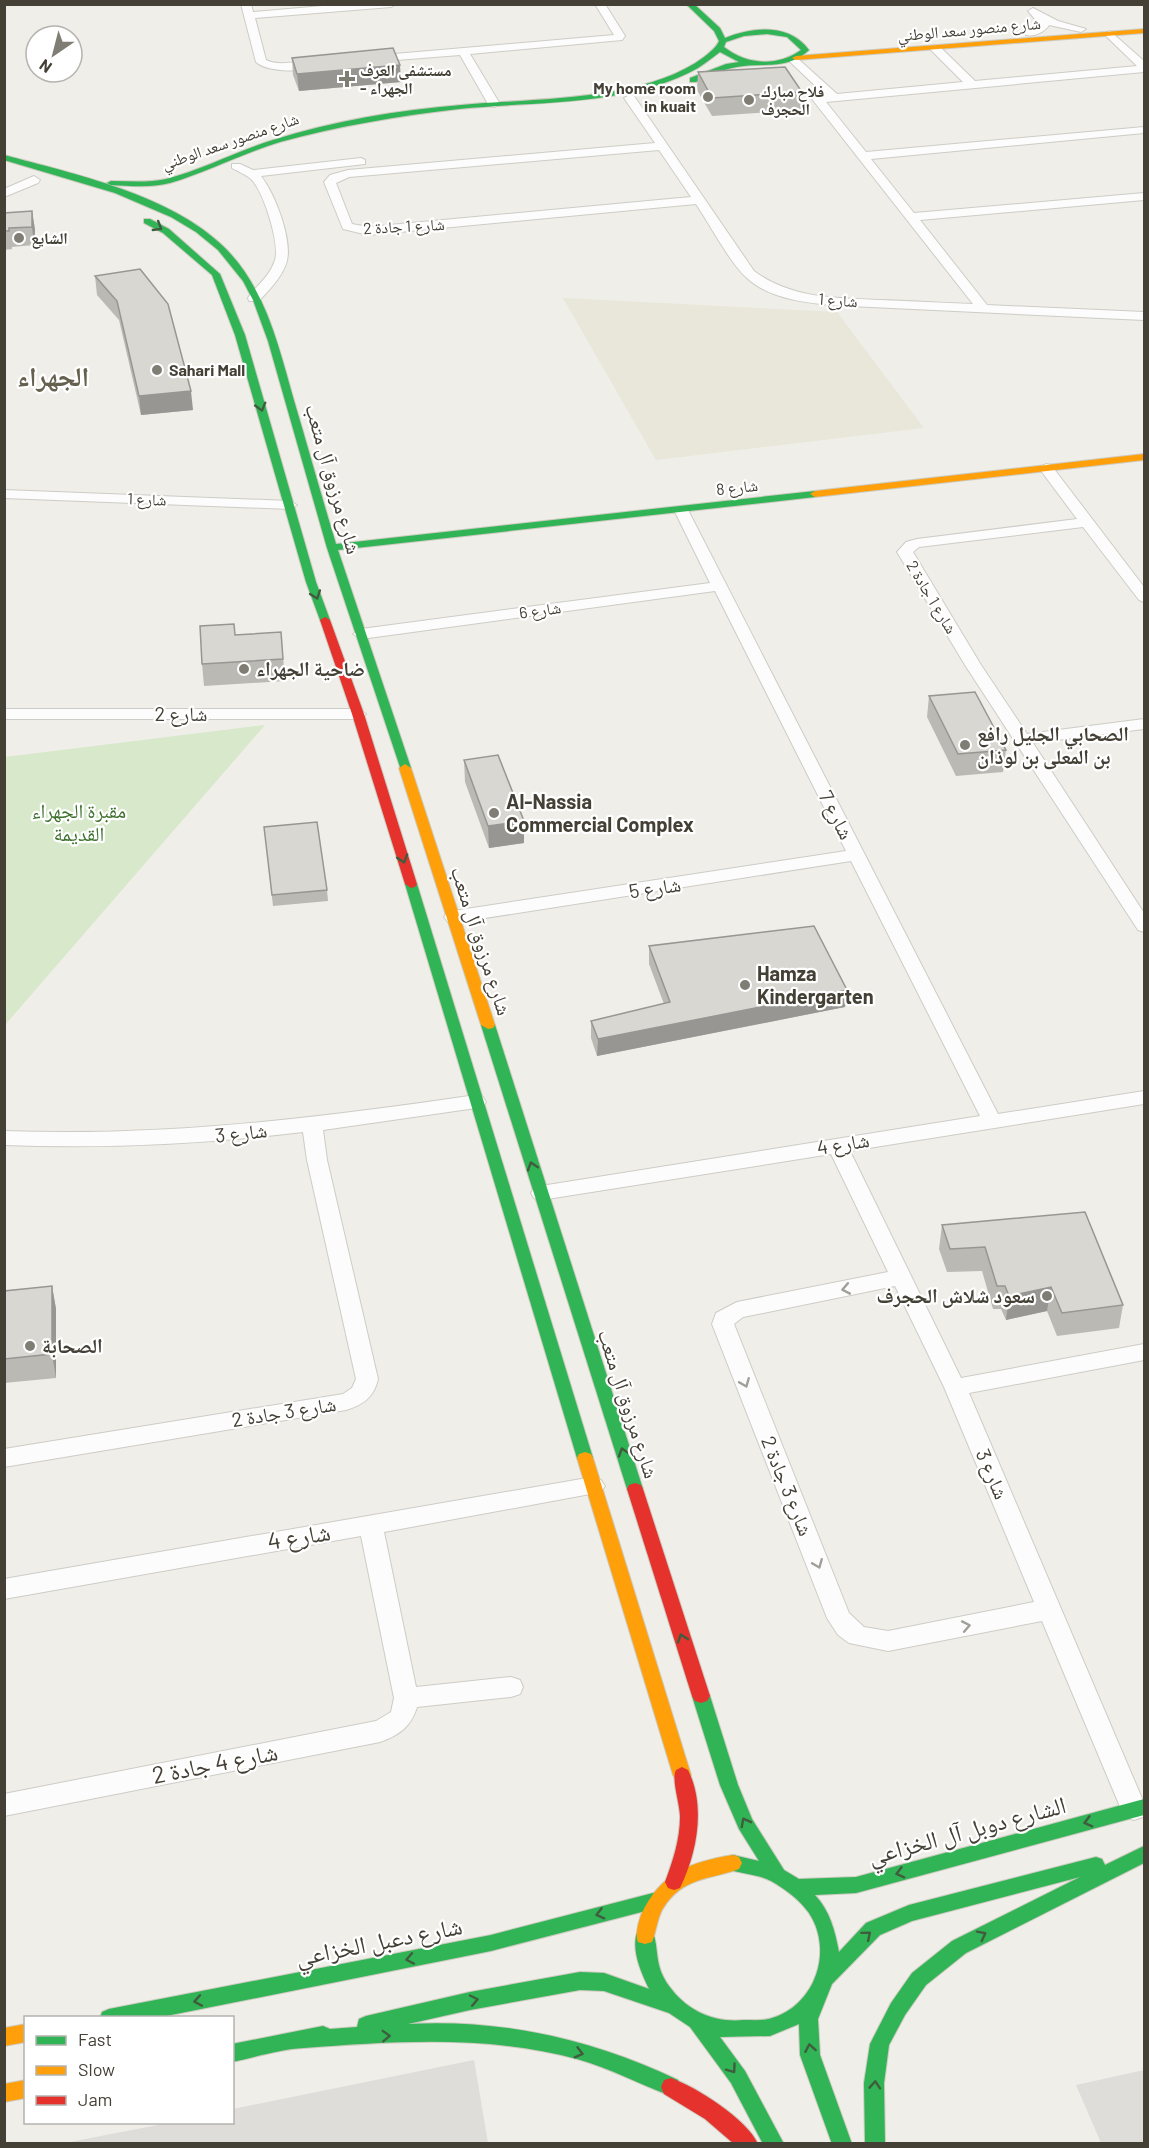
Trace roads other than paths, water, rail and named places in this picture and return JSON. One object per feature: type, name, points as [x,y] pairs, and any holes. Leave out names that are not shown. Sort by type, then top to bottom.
[{"type":"main road","points":[[689,4],[700,17],[716,27],[722,45],[730,57],[753,62]]},
{"type":"main road","name":"شارع منصور سعد الوطني","points":[[705,4],[731,22],[823,47],[853,48],[1144,23]]},
{"type":"main road","name":"شارع منصور سعد الوطني","points":[[188,189],[236,166],[288,148],[373,127],[463,115],[630,98],[677,87],[729,66],[753,62],[1144,31]]},
{"type":"main road","points":[[722,45],[740,34],[766,32]]},
{"type":"main road","points":[[794,59],[805,50],[801,41]]},
{"type":"main road","name":"شارع منصور سعد الوطني","points":[[61,175],[89,181],[135,184],[164,181],[269,142],[315,130],[406,113],[598,95],[642,86],[681,74],[700,65],[722,45]]},
{"type":"main road","name":"شارع مرزوق آل متعب","points":[[4,157],[135,199],[191,227],[221,249],[240,269],[267,328],[332,548],[361,634],[399,797],[392,823],[688,1799],[689,1836],[686,1852],[674,1882]]},
{"type":"main road","points":[[199,169],[200,174],[215,175]]},
{"type":"main road","points":[[4,171],[39,182]]},
{"type":"main road","name":"شارع منصور سعد الوطني","points":[[177,199],[178,212],[191,227]]},
{"type":"main road","name":"شارع مرزوق آل متعب","points":[[130,213],[166,231],[216,274],[240,335],[311,582],[358,714],[399,797],[423,821],[729,1785],[745,1823],[776,1872]]},
{"type":"main road","name":"شارع 8","points":[[332,548],[1144,457]]},
{"type":"main road","points":[[392,823],[403,818],[417,818],[423,821]]},
{"type":"main road","points":[[517,1236],[537,1242],[553,1232]]},
{"type":"main road","points":[[529,1277],[547,1269],[567,1275]]},
{"type":"main road","name":"الشارع دوبل آل الخزاعي","points":[[800,1887],[856,1885],[1139,1808]]},
{"type":"main road","points":[[827,1977],[873,1929],[909,1913],[1144,1854]]},
{"type":"main road","points":[[875,2144],[874,2083],[880,2044],[898,2009],[919,1980],[959,1947],[1144,1854]]},
{"type":"main road","points":[[818,1995],[800,2013],[777,2026],[751,2032],[723,2031],[697,2022],[672,2005],[656,1986],[647,1965],[644,1942],[647,1921],[657,1900],[674,1882],[691,1872],[711,1865],[744,1864],[776,1872],[800,1887],[814,1902],[825,1919],[830,1938],[831,1958],[827,1977],[808,2019],[810,2055],[842,2144]]},
{"type":"main road","name":"شارع دعبل الخزاعي","points":[[119,2016],[491,1942],[657,1900]]},
{"type":"main road","points":[[234,2053],[307,2039],[470,2001],[580,1981],[604,1983],[672,2005]]},
{"type":"main road","points":[[216,2007],[234,1994]]},
{"type":"main road","points":[[154,2009],[166,2016]]},
{"type":"main road","points":[[697,2022],[738,2077],[774,2144]]},
{"type":"main road","points":[[4,2037],[24,2033]]},
{"type":"main road","points":[[307,2039],[481,2033],[580,2052],[671,2086],[715,2111],[748,2144]]},
{"type":"main road","points":[[4,2093],[24,2089]]},
{"type":"street","points":[[333,63],[267,66],[261,62],[248,10],[391,4]]},
{"type":"street","points":[[355,61],[618,38],[620,36],[600,4]]},
{"type":"street","points":[[1030,8],[1055,24],[1081,29]]},
{"type":"street","points":[[1030,8],[1044,24],[1042,28],[1030,33]]},
{"type":"street","points":[[1110,34],[1144,68]]},
{"type":"street","points":[[935,48],[973,86]]},
{"type":"street","points":[[464,52],[494,104]]},
{"type":"street","points":[[794,59],[834,97]]},
{"type":"street","points":[[983,308],[818,100],[1144,68]]},
{"type":"street","name":"شارع 1","points":[[630,98],[749,274],[775,290],[829,301],[1144,316]]},
{"type":"street","points":[[862,156],[1144,130]]},
{"type":"street","name":"شارع 1 جادة 2","points":[[662,146],[348,174],[332,180],[332,188],[347,226],[356,230],[374,231],[698,200]]},
{"type":"street","points":[[251,174],[348,162],[378,162],[398,170]]},
{"type":"street","points":[[236,166],[251,174],[261,184],[282,238],[282,256],[276,270],[270,281],[254,298]]},
{"type":"street","points":[[4,194],[39,182]]},
{"type":"street","points":[[912,218],[1144,196]]},
{"type":"street","points":[[1046,468],[1144,597]]},
{"type":"street","name":"شارع 1","points":[[4,494],[290,505]]},
{"type":"street","name":"شارع 7","points":[[681,510],[992,1121]]},
{"type":"street","name":"شارع 1 جادة 2","points":[[1087,522],[917,543],[910,545],[905,552],[973,665],[1144,926]]},
{"type":"street","name":"شارع 6","points":[[361,634],[719,586]]},
{"type":"street","name":"شارع 2","points":[[4,714],[358,714]]},
{"type":"street","points":[[1021,740],[1144,724]]},
{"type":"street","name":"شارع 5","points":[[453,917],[856,855]]},
{"type":"street","name":"شارع 4","points":[[541,1193],[1144,1096]]},
{"type":"street","name":"شارع 3","points":[[4,1138],[66,1142],[208,1137],[312,1126],[476,1102]]},
{"type":"street","name":"شارع 3 جادة 2","points":[[4,1458],[346,1402],[361,1394],[366,1387],[367,1379],[317,1160],[312,1126]]},
{"type":"street","name":"شارع 3","points":[[837,1145],[955,1387],[1139,1808]]},
{"type":"street","name":"شارع 3 جادة 2","points":[[903,1277],[737,1310],[724,1319],[723,1324],[840,1618],[847,1628],[858,1636],[888,1641],[1051,1609]]},
{"type":"street","points":[[955,1387],[1144,1352]]},
{"type":"street","name":"شارع 4","points":[[4,1589],[593,1485]]},
{"type":"street","points":[[370,1525],[406,1698],[511,1687]]},
{"type":"street","name":"شارع 4 جادة 2","points":[[4,1805],[380,1731],[397,1723],[404,1713],[406,1698]]},
{"type":"place","name":"مستشفى العرف - الجهراء","points":[[347,79]]},
{"type":"place","name":"My home room in kuait","points":[[708,97]]},
{"type":"place","name":"فلاح مبارك الحجرف","points":[[749,100]]},
{"type":"place","name":"الشايع","points":[[19,238]]},
{"type":"place","name":"Sahari Mall","points":[[157,370]]},
{"type":"place","name":"ضاحية الجهراء","points":[[244,669]]},
{"type":"place","name":"الصحابي الجليل رافع بن المعلى بن لوذان","points":[[965,745]]},
{"type":"place","name":"Al-Nassia Commercial Complex","points":[[494,813]]},
{"type":"place","name":"Hamza Kindergarten","points":[[745,985]]},
{"type":"place","name":"سعود شلاش الحجرف","points":[[1047,1296]]},
{"type":"place","name":"الصحابة","points":[[30,1346]]},
{"type":"district","name":"الجهراء","points":[[53,377]]},
{"type":"park label","name":"مقبرة الجهراء القديمة","points":[[79,822]]}]
